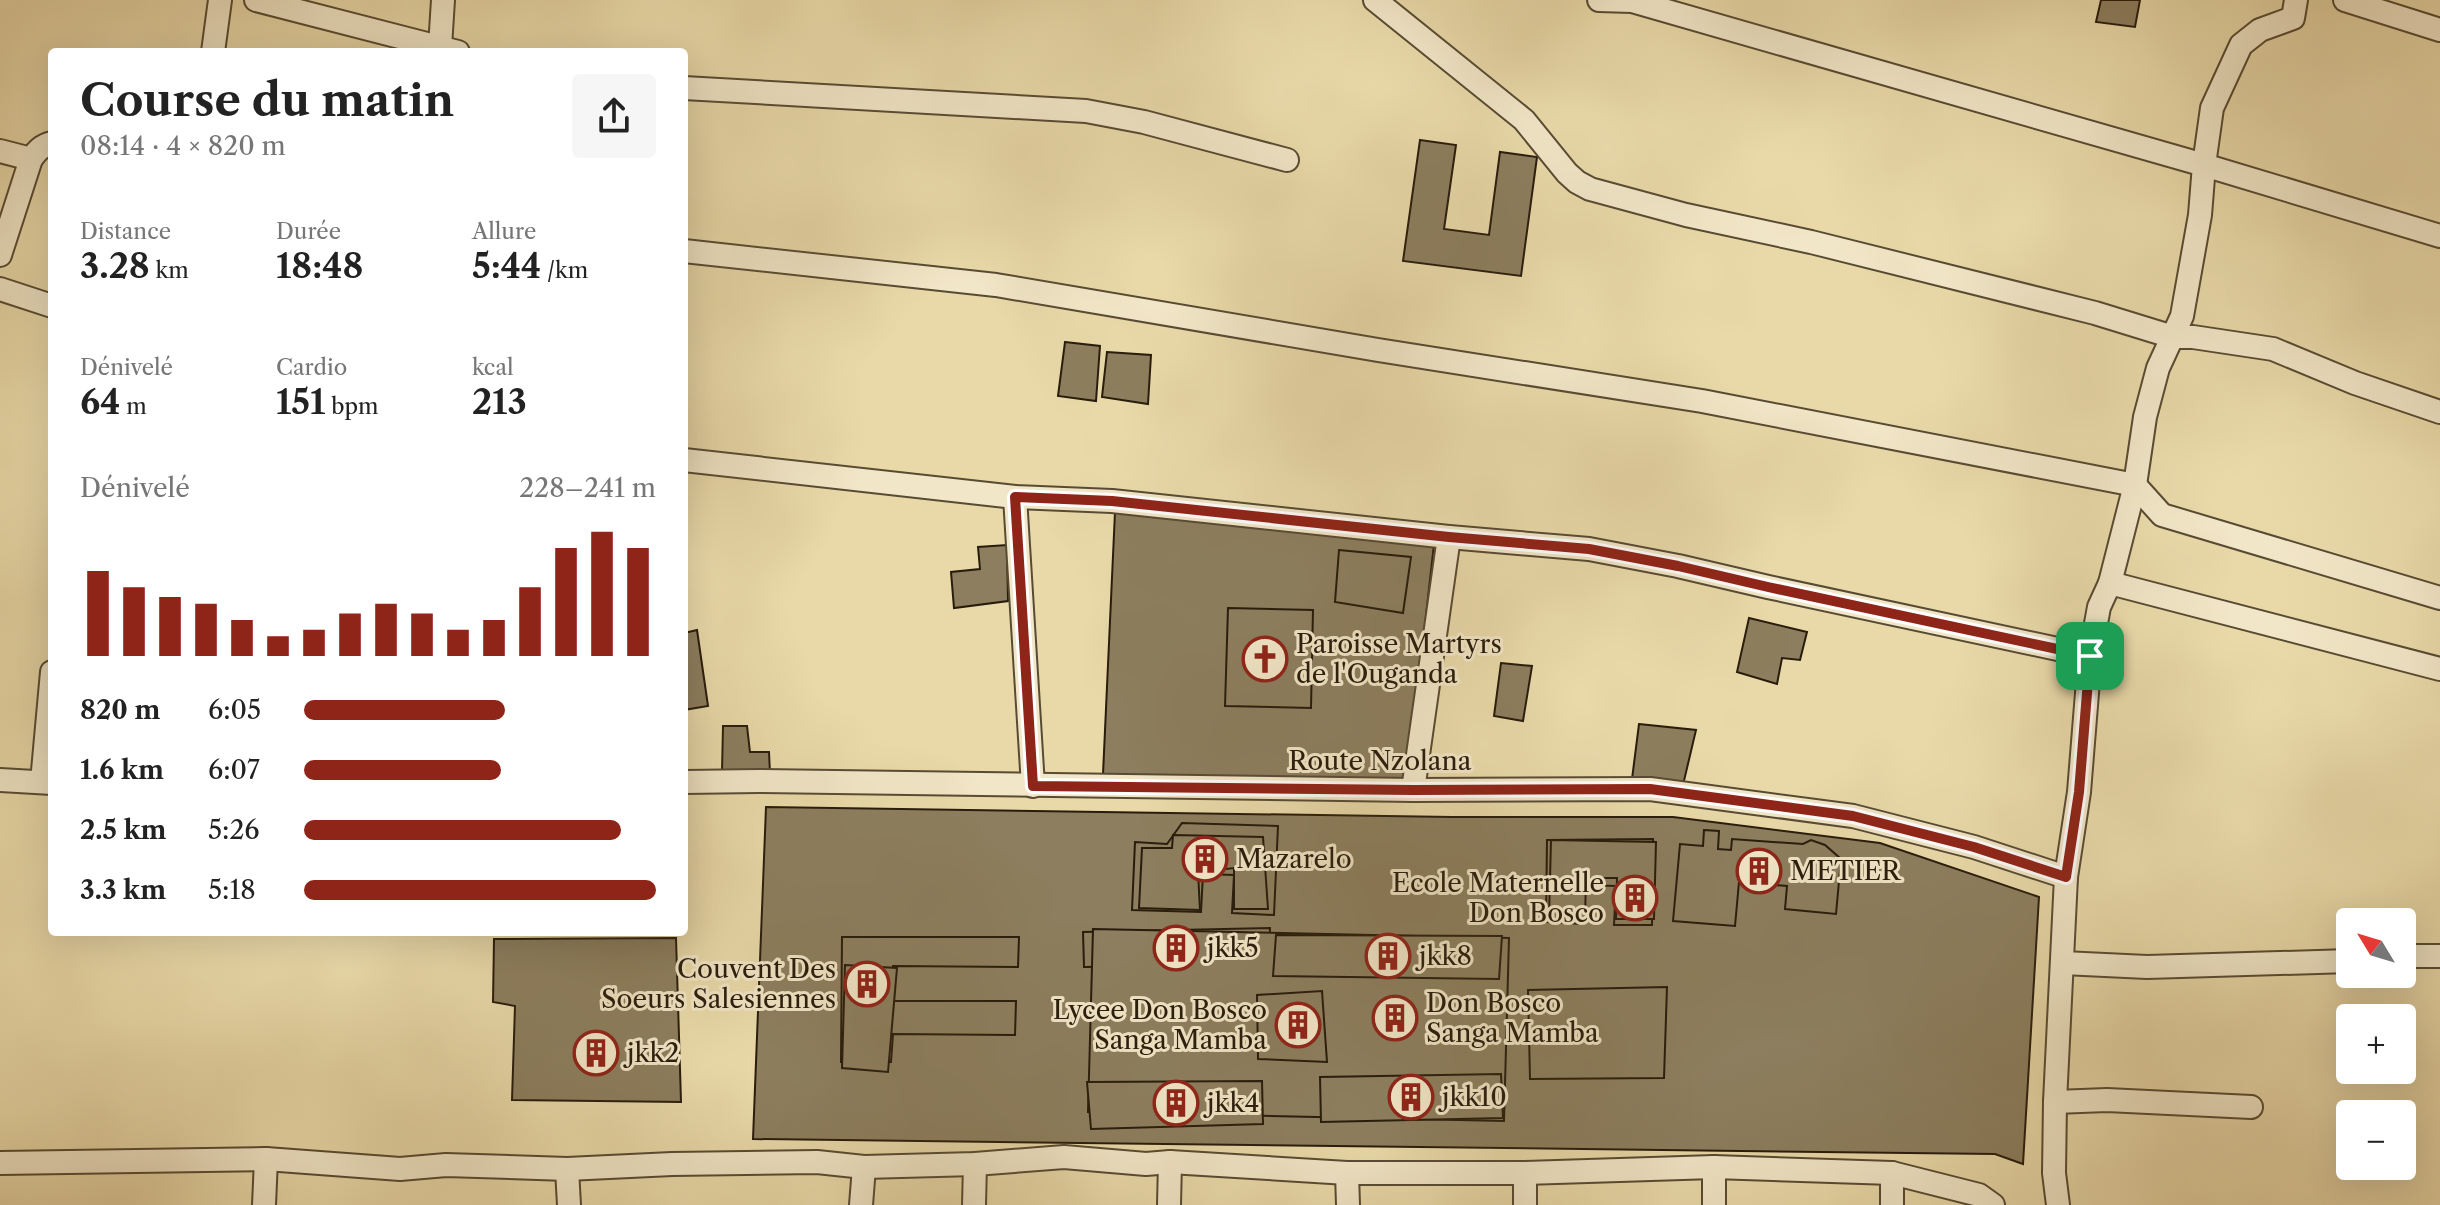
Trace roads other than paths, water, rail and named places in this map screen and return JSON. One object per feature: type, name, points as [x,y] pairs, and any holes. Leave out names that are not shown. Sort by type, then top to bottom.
[{"type":"street","points":[[214,48],[220,0]]},
{"type":"street","points":[[256,0],[441,48]]},
{"type":"street","points":[[443,0],[449,48]]},
{"type":"street","points":[[1375,0],[1524,120],[1567,173],[1590,189],[2095,313],[2173,337],[2273,349],[2355,383],[2440,412]]},
{"type":"street","points":[[1599,0],[1632,1],[2440,236]]},
{"type":"street","points":[[2058,1205],[2054,1173],[2055,1102],[2066,877],[2079,792],[2090,656],[2099,607],[2110,583],[2135,485],[2145,417],[2158,368],[2182,316],[2200,215],[2212,108],[2241,45],[2260,30],[2293,18],[2296,0]]},
{"type":"street","points":[[2345,0],[2440,30]]},
{"type":"street","points":[[688,88],[1086,111],[1144,122],[1287,160]]},
{"type":"street","points":[[0,255],[31,159],[36,151],[48,145]]},
{"type":"street","points":[[0,151],[31,159]]},
{"type":"street","points":[[688,251],[996,285],[1702,401],[2135,485],[2162,515],[2440,598]]},
{"type":"street","points":[[0,289],[48,305]]},
{"type":"street","points":[[688,460],[1015,497],[1112,501],[1589,549],[2090,656]]},
{"type":"street","points":[[1015,497],[1033,786]]},
{"type":"street","points":[[1413,790],[1449,537]]},
{"type":"street","points":[[2110,583],[2439,664]]},
{"type":"street","points":[[0,780],[47,782],[48,760]]},
{"type":"street","name":"Route Nzolana","points":[[688,782],[1413,790],[1650,789],[1853,816],[1974,847],[2066,877]]},
{"type":"street","points":[[2416,956],[2440,956]]},
{"type":"street","points":[[2063,963],[2147,967],[2336,961]]},
{"type":"street","points":[[2055,1102],[2107,1100],[2251,1107]]},
{"type":"street","points":[[0,1163],[266,1159],[400,1169],[446,1165],[567,1169],[817,1162],[864,1167],[975,1164],[1064,1157],[1347,1173],[1525,1173],[1714,1167],[1892,1173],[1979,1195],[1993,1205]]},
{"type":"street","points":[[264,1205],[266,1159]]},
{"type":"street","points":[[1169,1205],[1170,1162]]},
{"type":"street","points":[[974,1205],[975,1164]]},
{"type":"street","points":[[861,1205],[864,1167]]},
{"type":"street","points":[[1714,1167],[1714,1205]]},
{"type":"street","points":[[567,1169],[569,1205]]},
{"type":"street","points":[[1347,1173],[1348,1205]]},
{"type":"street","points":[[1525,1173],[1525,1205]]},
{"type":"street","points":[[1892,1173],[1892,1205]]},
{"type":"place","name":"Paroisse Martyrs de l'Ouganda","points":[[1265,659]]},
{"type":"place","name":"Mazarelo","points":[[1205,859]]},
{"type":"place","name":"METIER","points":[[1759,871]]},
{"type":"place","name":"Ecole Maternelle Don Bosco","points":[[1635,898]]},
{"type":"place","name":"jkk5","points":[[1176,948]]},
{"type":"place","name":"jkk8","points":[[1388,956]]},
{"type":"place","name":"Couvent Des Soeurs Salesiennes","points":[[867,984]]},
{"type":"place","name":"Don Bosco Sanga Mamba","points":[[1395,1018]]},
{"type":"place","name":"Lycee Don Bosco Sanga Mamba","points":[[1298,1025]]},
{"type":"place","name":"jkk2","points":[[596,1053]]},
{"type":"place","name":"jkk10","points":[[1411,1097]]},
{"type":"place","name":"jkk4","points":[[1176,1103]]}]
